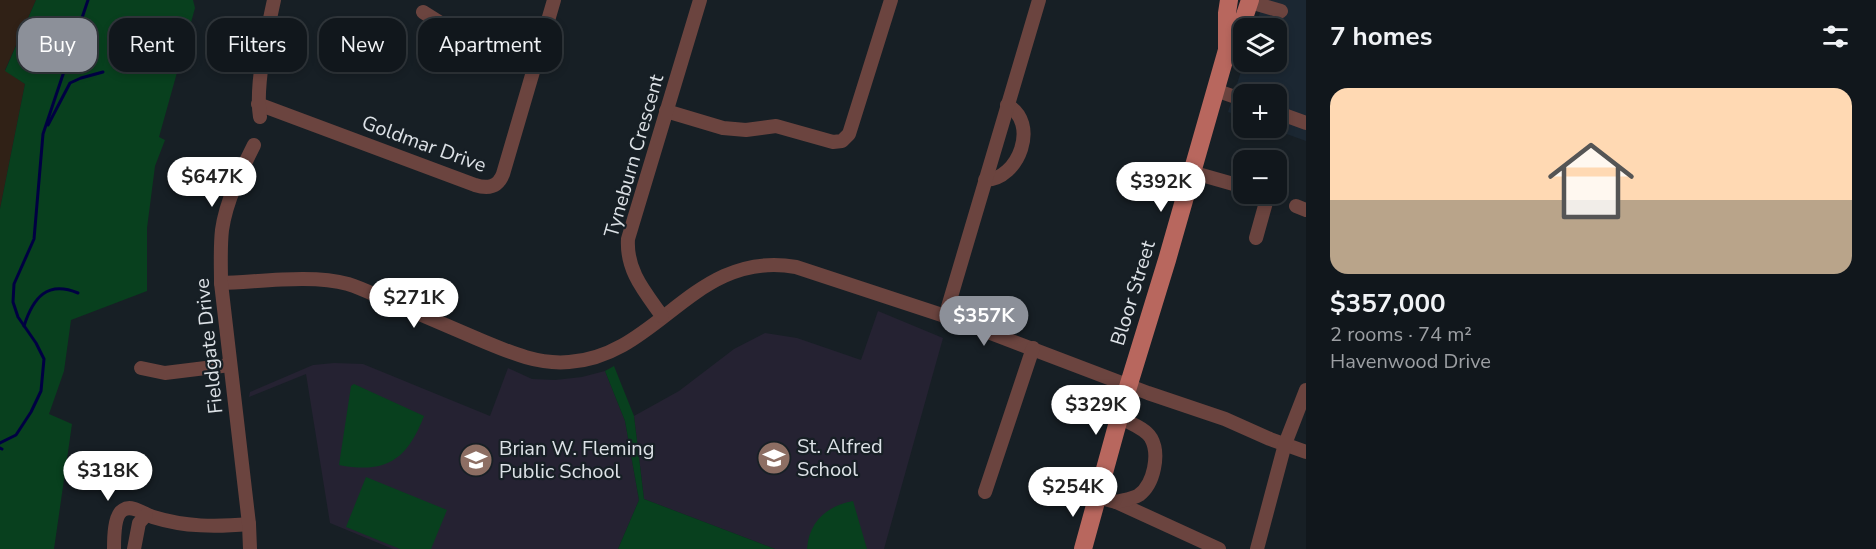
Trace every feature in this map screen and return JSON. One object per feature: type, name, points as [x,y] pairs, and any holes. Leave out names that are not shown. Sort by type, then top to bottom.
[{"type":"main road","name":"Bloor Street","points":[[1227,50],[1229,0]]},
{"type":"main road","name":"Bloor Street","points":[[1083,549],[1128,385],[1167,260],[1227,50],[1241,27],[1250,1]]},
{"type":"street","name":"Goldmar Drive","points":[[274,0],[267,32],[259,111],[475,185],[489,187],[498,183],[503,174],[532,72]]},
{"type":"street","name":"Goldmar Drive","points":[[548,18],[554,0]]},
{"type":"street","name":"Tyneburn Crescent","points":[[663,316],[635,277],[629,262],[627,247],[629,231],[700,0]]},
{"type":"street","points":[[666,111],[723,128],[746,130],[776,126],[833,142],[842,141],[849,134],[891,0]]},
{"type":"street","points":[[945,317],[1039,0]]},
{"type":"street","points":[[1250,1],[1281,11]]},
{"type":"street","points":[[423,12],[433,18]]},
{"type":"street","points":[[1215,90],[1233,96]]},
{"type":"street","points":[[985,180],[997,179],[1005,173],[1016,160],[1022,147],[1021,119],[1018,112],[1007,105]]},
{"type":"street","points":[[1287,116],[1306,123]]},
{"type":"street","name":"Fieldgate Drive","points":[[250,549],[221,283],[223,228],[243,166],[254,145]]},
{"type":"street","points":[[1191,172],[1233,184]]},
{"type":"street","points":[[1256,238],[1265,204]]},
{"type":"street","points":[[221,283],[318,280],[348,284],[512,353],[553,362],[580,361],[598,357],[628,343],[708,283],[736,270],[756,265],[779,264],[807,270],[1033,348],[1225,419],[1306,452]]},
{"type":"street","points":[[985,492],[1033,348]]},
{"type":"street","points":[[141,368],[165,373],[230,365]]},
{"type":"street","points":[[1257,549],[1286,444],[1306,390]]},
{"type":"street","points":[[1116,502],[1139,495],[1150,480],[1157,455],[1150,437],[1138,427],[1119,417]]},
{"type":"street","points":[[1098,497],[1116,502],[1219,549]]},
{"type":"street","points":[[114,549],[118,516],[122,510],[133,508],[146,515],[185,526],[249,524]]},
{"type":"street","points":[[134,549],[139,524],[146,515]]},
{"type":"shaded area","points":[[0,0],[36,0],[28,18],[18,18],[18,41],[5,70],[25,84],[0,209]]},
{"type":"shaded area","points":[[1264,0],[1306,0],[1306,141],[1287,134],[1287,84],[1237,84],[1241,72],[1287,72],[1287,18],[1258,18]]},
{"type":"shaded area","points":[[1233,96],[1233,114],[1228,112]]},
{"type":"shaded area","name":"St. Alfred School","points":[[878,311],[943,338],[884,549],[775,549],[644,499],[634,416],[679,391],[734,349],[765,333],[797,338],[861,360]]},
{"type":"shaded area","name":"Brian W. Fleming Public School","points":[[363,364],[490,416],[508,368],[532,379],[555,380],[582,377],[605,371],[625,421],[639,500],[618,549],[393,549],[330,523],[306,374],[249,397],[250,392],[313,365]]},
{"type":"green space","points":[[36,0],[193,0],[195,8],[192,18],[109,18],[109,72],[177,72],[159,137],[165,140],[155,166],[147,228],[147,291],[71,320],[64,371],[49,414],[72,424],[54,549],[0,549],[0,209],[25,84],[5,71],[18,41],[18,72],[97,72],[97,18],[28,18]]},
{"type":"green space","points":[[614,366],[634,416],[644,499],[775,549],[618,549],[639,500],[625,421],[605,371]]},
{"type":"green space","points":[[354,384],[424,416],[402,453],[382,465],[355,467],[339,465],[351,386]]},
{"type":"green space","points":[[366,477],[447,510],[431,549],[400,549],[346,527]]},
{"type":"green space","points":[[853,501],[867,549],[807,549],[811,530],[821,516],[835,507]]},
{"type":"waterway","points":[[0,443],[16,435],[41,391],[44,359],[18,317],[13,302],[14,284],[34,239],[43,134],[88,0]]},
{"type":"waterway","points":[[48,125],[70,83],[103,72]]},
{"type":"waterway","points":[[24,326],[32,307],[43,294],[58,289],[78,293]]},
{"type":"place","name":"St. Alfred School","points":[[774,458]]},
{"type":"place","name":"Brian W. Fleming Public School","points":[[476,460]]}]
